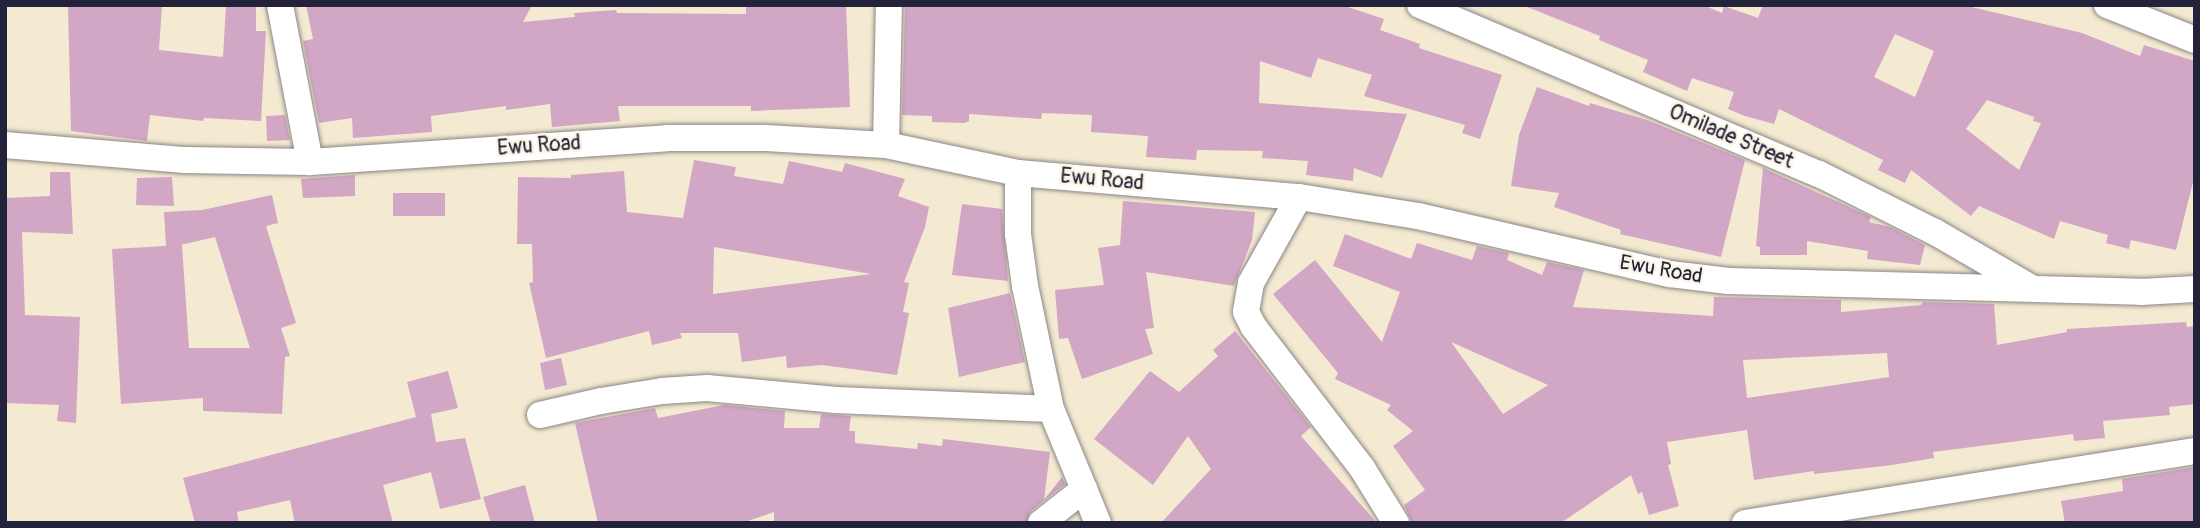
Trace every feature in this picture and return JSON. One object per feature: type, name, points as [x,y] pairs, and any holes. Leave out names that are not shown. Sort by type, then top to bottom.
[{"type":"street","points":[[280,5],[310,162]]},
{"type":"street","points":[[886,145],[889,5]]},
{"type":"street","name":"Omilade Street","points":[[1420,5],[1819,174],[1935,232],[2033,288]]},
{"type":"street","points":[[2107,5],[2195,40]]},
{"type":"street","name":"Ewu Road","points":[[5,145],[185,160],[310,162],[667,138],[766,138],[886,145],[1018,173],[1299,197],[1468,226],[1670,274],[1729,281],[2141,292],[2195,289]]},
{"type":"street","points":[[1018,173],[1018,234],[1025,286],[1051,409],[1098,523]]},
{"type":"street","points":[[1299,197],[1251,284],[1246,312],[1362,468],[1396,523]]},
{"type":"street","points":[[540,415],[613,399],[707,387],[836,400],[1051,409]]},
{"type":"street","points":[[1745,523],[2195,451]]},
{"type":"street","points":[[1041,523],[1084,489]]},
{"type":"building","points":[[68,5],[162,5],[159,50],[223,57],[226,5],[256,5],[256,31],[266,31],[261,121],[204,118],[203,121],[150,115],[147,141],[71,131]]},
{"type":"building","points":[[306,5],[532,5],[523,22],[575,17],[574,13],[616,10],[617,13],[746,14],[746,5],[846,5],[850,107],[751,111],[751,106],[618,106],[620,121],[552,127],[550,104],[506,110],[506,106],[431,116],[432,132],[353,138],[352,118],[319,123],[303,41],[313,39]]},
{"type":"building","points":[[905,5],[1342,5],[1384,19],[1380,30],[1420,44],[1419,48],[1502,75],[1480,139],[1462,133],[1465,125],[1364,96],[1372,75],[1318,58],[1311,78],[1260,61],[1259,103],[1407,114],[1382,178],[1354,168],[1353,181],[1306,175],[1308,161],[1262,158],[1263,151],[1197,150],[1196,160],[1146,157],[1148,136],[1091,132],[1092,115],[1042,113],[1041,119],[969,114],[969,121],[964,123],[932,122],[932,116],[902,115]]},
{"type":"building","points":[[1522,5],[1703,5],[1722,13],[1724,6],[1758,18],[1763,5],[1963,5],[2082,33],[2140,56],[2144,45],[2195,61],[2195,174],[2176,250],[2131,240],[2129,249],[2106,243],[2108,235],[2060,221],[2054,239],[1979,206],[1971,216],[1911,170],[1905,183],[1878,170],[1883,160],[1779,109],[1774,124],[1728,109],[1734,92],[1692,78],[1687,91],[1643,72],[1648,60],[1599,40],[1600,36]],"holes":[[[1895,34],[1934,51],[1915,97],[1874,77]],[[1987,100],[2034,117],[2033,121],[2041,123],[2019,170],[1966,129]]]},
{"type":"building","points":[[1537,87],[1589,106],[1590,103],[1647,120],[1745,160],[1721,257],[1620,234],[1621,230],[1554,207],[1559,193],[1511,186],[1519,135]]},
{"type":"building","points":[[285,115],[290,140],[267,141],[266,116]]},
{"type":"building","points":[[694,160],[736,167],[734,176],[783,184],[789,161],[842,172],[845,163],[905,179],[898,196],[929,207],[925,227],[904,282],[909,283],[903,312],[909,313],[897,375],[822,365],[787,368],[786,356],[742,362],[738,333],[680,333],[682,338],[652,345],[649,331],[546,358],[529,283],[533,282],[532,244],[517,244],[518,177],[571,178],[571,175],[624,171],[627,212],[683,218]],"holes":[[[714,247],[871,274],[713,294]]]},
{"type":"building","points":[[1763,168],[1871,217],[1869,222],[1890,227],[1925,245],[1920,265],[1867,259],[1868,251],[1807,241],[1807,255],[1760,255],[1760,247],[1756,246]]},
{"type":"building","points":[[50,172],[70,172],[73,234],[22,232],[25,315],[80,317],[76,423],[57,421],[59,405],[5,403],[5,198],[50,196]]},
{"type":"building","points":[[355,175],[355,196],[303,198],[301,179]]},
{"type":"building","points":[[172,177],[174,206],[136,205],[137,178]]},
{"type":"building","points":[[393,193],[445,193],[445,216],[393,216]]},
{"type":"building","points":[[272,195],[278,223],[266,226],[296,323],[281,328],[290,356],[285,357],[282,414],[203,411],[203,398],[121,404],[112,249],[166,246],[164,212],[202,210]],"holes":[[[215,237],[250,348],[189,348],[180,245]]]},
{"type":"building","points":[[1123,201],[1255,212],[1252,240],[1234,286],[1146,272],[1154,328],[1145,329],[1153,354],[1082,379],[1068,338],[1059,339],[1055,290],[1104,285],[1098,248],[1120,245]]},
{"type":"building","points":[[962,204],[1002,209],[1008,281],[952,275]]},
{"type":"building","points":[[1345,234],[1411,259],[1417,243],[1472,260],[1477,246],[1509,253],[1507,260],[1542,275],[1547,262],[1584,270],[1573,307],[1713,316],[1714,297],[1841,300],[1841,312],[1921,305],[1923,302],[1994,304],[1997,345],[2067,332],[2067,329],[2186,322],[2187,327],[2195,326],[2195,404],[2169,407],[2170,415],[2103,421],[2105,438],[2074,441],[2073,434],[1933,452],[1934,458],[1892,465],[1814,474],[1814,471],[1754,480],[1747,430],[1667,442],[1671,464],[1668,465],[1679,506],[1649,515],[1642,492],[1638,494],[1631,475],[1561,523],[1412,523],[1404,505],[1425,490],[1393,446],[1413,431],[1387,410],[1391,405],[1335,379],[1338,373],[1273,294],[1315,260],[1382,342],[1400,292],[1333,266]],"holes":[[[1451,342],[1548,385],[1503,414]],[[1887,353],[1889,377],[1747,398],[1743,360]]]},
{"type":"building","points":[[1010,293],[1025,362],[959,377],[948,308]]},
{"type":"building","points":[[1235,331],[1311,427],[1301,436],[1377,523],[1161,523],[1211,469],[1188,436],[1153,485],[1094,439],[1150,371],[1179,392],[1218,356],[1213,350]]},
{"type":"building","points":[[561,358],[567,385],[545,390],[540,363]]},
{"type":"building","points":[[448,371],[458,408],[431,414],[436,442],[465,438],[481,499],[440,509],[431,472],[383,485],[393,523],[295,523],[290,500],[237,512],[239,523],[195,523],[183,478],[416,417],[407,382]]},
{"type":"building","points":[[724,405],[785,411],[784,428],[819,428],[821,414],[851,416],[849,431],[855,431],[855,443],[917,449],[918,443],[942,446],[943,439],[1050,452],[1044,500],[1062,477],[1065,484],[1031,511],[1026,523],[774,523],[774,512],[742,523],[598,523],[575,423],[655,408],[658,418]]},
{"type":"building","points":[[2195,467],[2195,523],[2065,523],[2061,501],[2123,491],[2122,479]]},
{"type":"building","points":[[525,485],[535,523],[491,523],[483,497]]}]
